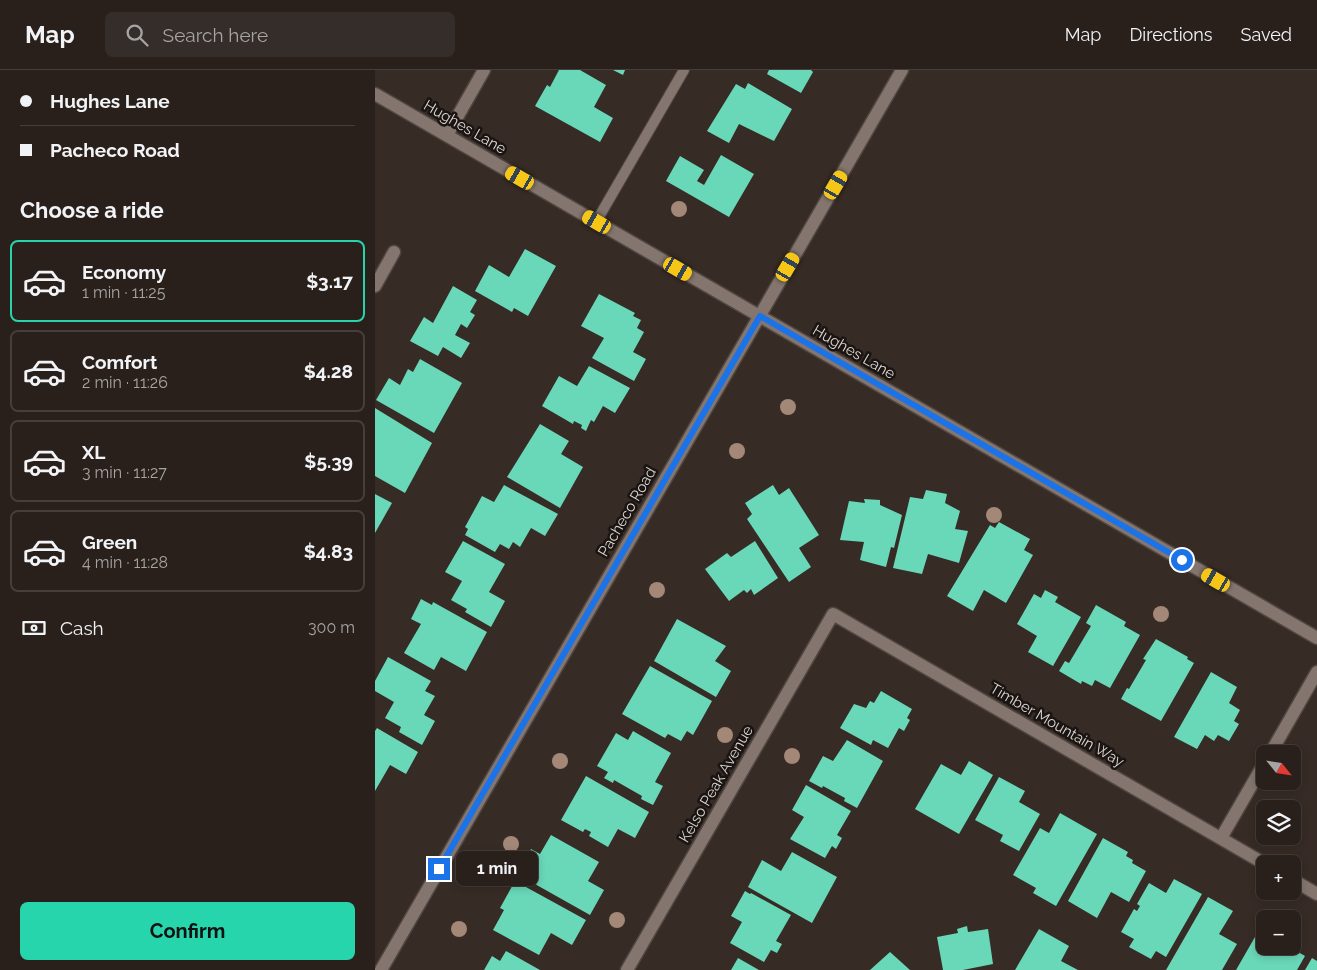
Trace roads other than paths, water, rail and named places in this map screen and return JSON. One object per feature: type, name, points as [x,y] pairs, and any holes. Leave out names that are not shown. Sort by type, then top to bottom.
[{"type":"street","points":[[447,135],[484,70]]},
{"type":"street","name":"Pacheco Road","points":[[381,970],[902,70]]},
{"type":"street","name":"Hughes Lane","points":[[375,94],[1317,638]]},
{"type":"street","points":[[375,286],[394,252]]},
{"type":"street","name":"Timber Mountain Way","points":[[833,614],[1256,859]]},
{"type":"street","name":"Kelso Peak Avenue","points":[[627,970],[833,614]]},
{"type":"street","points":[[1275,745],[1317,672]]},
{"type":"street","points":[[1221,838],[1256,778]]},
{"type":"street","points":[[1301,885],[1317,894]]},
{"type":"lane","points":[[597,222],[684,70]]}]
